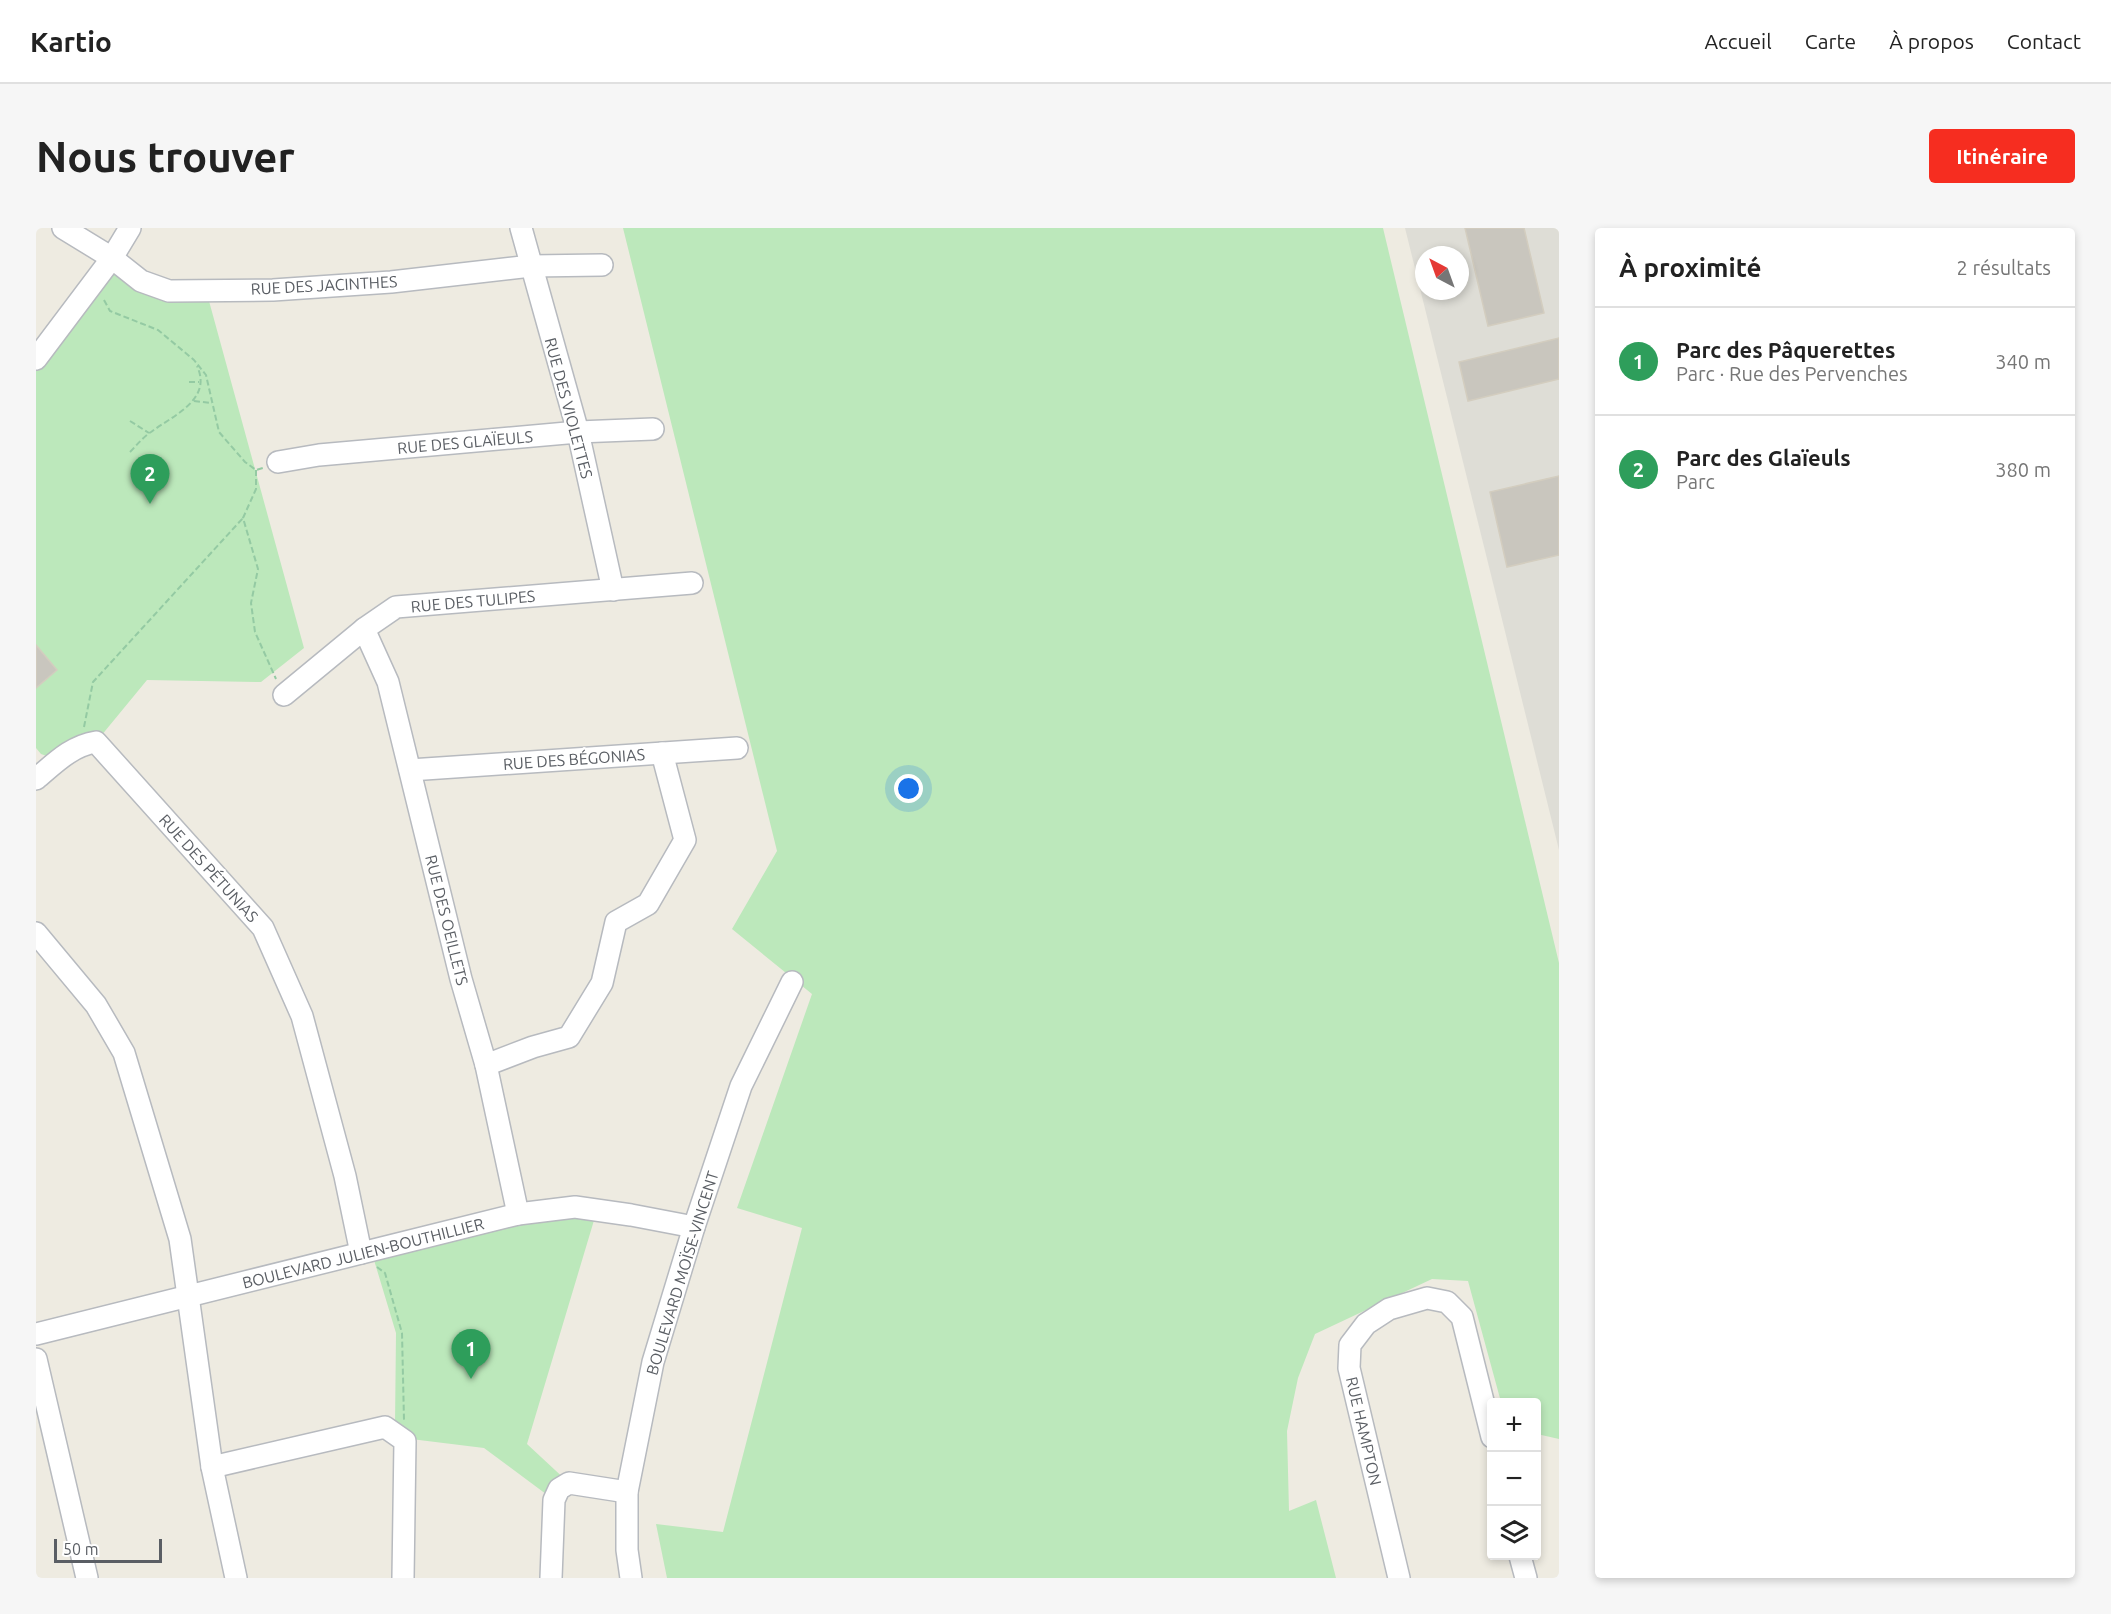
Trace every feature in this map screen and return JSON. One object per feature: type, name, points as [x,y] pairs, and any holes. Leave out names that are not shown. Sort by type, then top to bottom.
[{"type":"street","name":"RUE DES JACINTHES","points":[[63,228],[112,258],[141,281],[169,291],[273,290],[392,282],[531,266],[602,265]]},
{"type":"street","points":[[36,359],[112,258],[130,228]]},
{"type":"street","name":"RUE DES VIOLETTES","points":[[521,228],[578,432],[613,590]]},
{"type":"street","name":"RUE DES GLAÏEULS","points":[[278,462],[319,455],[578,432],[653,429]]},
{"type":"street","name":"RUE DES TULIPES","points":[[284,695],[364,629],[396,607],[692,583]]},
{"type":"street","name":"RUE DES OEILLETS","points":[[364,629],[388,682],[461,979],[486,1065],[518,1214]]},
{"type":"street","name":"RUE DES PÉTUNIAS","points":[[80,745],[96,742],[263,928],[302,1016],[345,1176],[361,1253]]},
{"type":"street","points":[[36,779],[80,745]]},
{"type":"street","name":"RUE DES BÉGONIAS","points":[[411,770],[737,748]]},
{"type":"street","points":[[486,1065],[533,1047],[569,1037],[602,983],[616,922],[648,904],[680,849],[685,840],[662,753]]},
{"type":"street","points":[[36,933],[96,1005],[124,1053],[180,1239],[212,1467],[236,1578]]},
{"type":"street","name":"BOULEVARD MOÏSE-VINCENT","points":[[631,1578],[627,1550],[627,1492],[654,1362],[694,1227],[741,1086],[792,982]]},
{"type":"street","name":"BOULEVARD JULIEN-BOUTHILLIER","points":[[36,1334],[518,1214],[575,1207],[694,1227]]},
{"type":"street","name":"RUE HAMPTON","points":[[1399,1578],[1349,1368],[1350,1345],[1366,1324],[1389,1309],[1427,1298],[1447,1302],[1462,1317],[1487,1420]]},
{"type":"street","points":[[36,1359],[87,1578]]},
{"type":"street","points":[[212,1467],[385,1427],[405,1441],[403,1578]]},
{"type":"street","points":[[551,1578],[554,1500],[559,1489],[569,1483],[627,1492]]},
{"type":"street","points":[[1521,1560],[1526,1578]]},
{"type":"path","points":[[100,292],[110,311],[158,330],[194,360],[206,375],[219,432],[245,462],[256,470]]},
{"type":"path","points":[[130,452],[149,433],[194,401],[200,382],[200,373],[194,360]]},
{"type":"path","points":[[189,382],[200,382]]},
{"type":"path","points":[[194,401],[212,403]]},
{"type":"path","points":[[130,421],[149,433]]},
{"type":"path","points":[[256,470],[278,462]]},
{"type":"path","points":[[80,745],[93,682],[243,518],[256,489],[256,470]]},
{"type":"path","points":[[243,518],[258,569],[251,603],[255,632],[284,695]]},
{"type":"path","points":[[361,1253],[385,1273],[402,1334],[405,1441]]},
{"type":"shaded area","points":[[1405,228],[1559,228],[1559,850],[1423,300],[1469,300],[1469,246],[1415,246],[1415,268]]},
{"type":"green space","points":[[623,228],[1383,228],[1559,963],[1559,1439],[1541,1435],[1541,1398],[1500,1398],[1468,1281],[1432,1279],[1315,1334],[1298,1378],[1287,1431],[1289,1511],[1316,1500],[1336,1578],[667,1578],[656,1524],[723,1532],[802,1228],[737,1208],[812,994],[732,929],[777,851]]},
{"type":"green space","points":[[112,258],[141,281],[206,290],[304,648],[261,682],[147,680],[96,742],[58,760],[41,754],[36,748],[36,359]]},
{"type":"green space","points":[[595,1217],[527,1444],[569,1483],[554,1500],[484,1448],[411,1439],[395,1425],[396,1333],[374,1260],[522,1222]]},
{"type":"building","points":[[1465,228],[1524,228],[1544,313],[1488,326]]},
{"type":"building","points":[[1559,338],[1559,379],[1468,401],[1459,362]]},
{"type":"building","points":[[1559,476],[1559,555],[1507,567],[1490,492]]},
{"type":"building","points":[[36,645],[57,670],[36,688]]},
{"type":"place","name":"Parc des Glaïeuls","points":[[150,504]]},
{"type":"place","name":"Parc des Pâquerettes","points":[[471,1379]]}]
